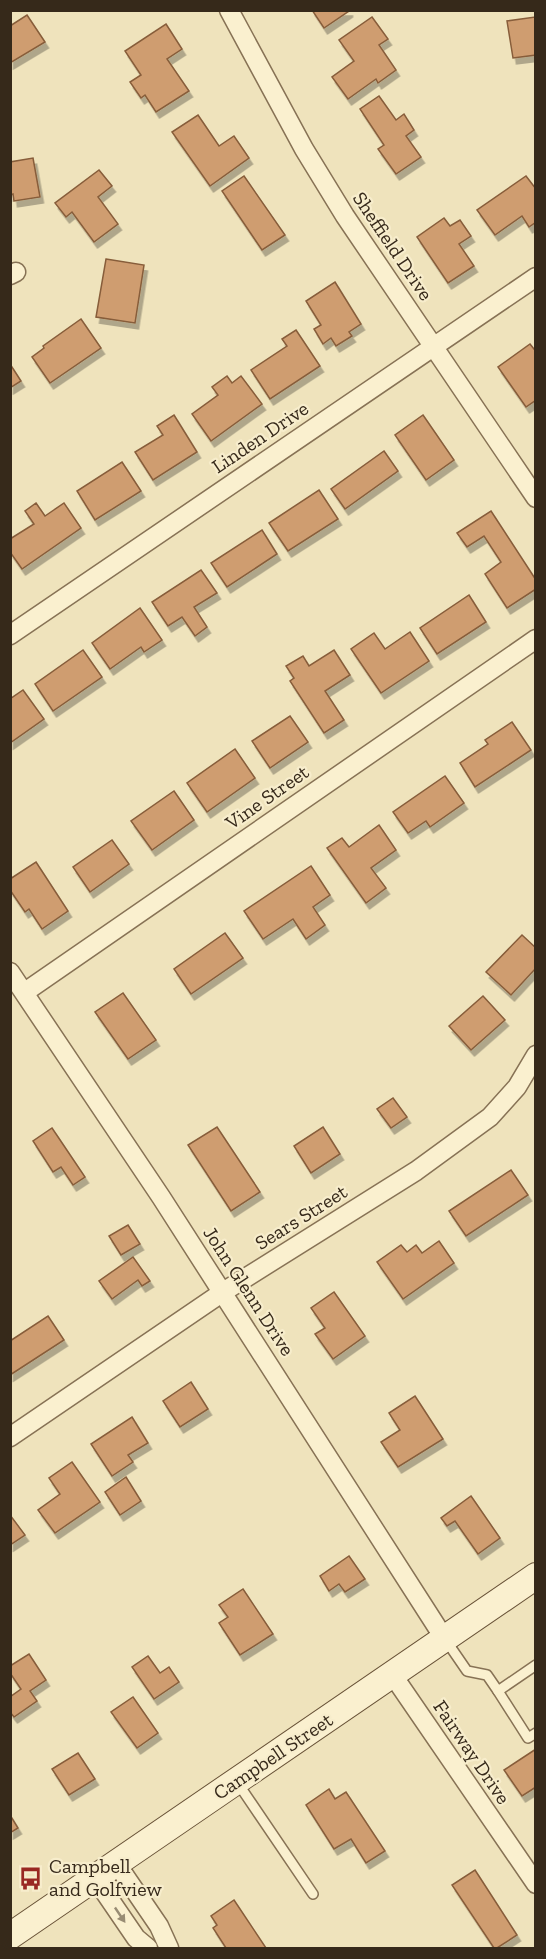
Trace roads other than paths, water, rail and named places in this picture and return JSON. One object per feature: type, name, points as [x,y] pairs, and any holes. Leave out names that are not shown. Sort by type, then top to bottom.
[{"type":"main road","name":"Campbell Street","points":[[10,1936],[536,1576]]},
{"type":"street","name":"Sheffield Drive","points":[[229,10],[309,159],[345,216],[536,498]]},
{"type":"street","name":"Linden Drive","points":[[10,635],[536,278]]},
{"type":"street","name":"Vine Street","points":[[25,992],[536,639]]},
{"type":"street","name":"John Glenn Drive","points":[[10,972],[223,1292],[444,1638]]},
{"type":"street","name":"Sears Street","points":[[10,1437],[223,1292],[417,1171],[490,1117],[517,1087],[536,1055]]},
{"type":"street","name":"Fairway Drive","points":[[392,1674],[536,1884]]},
{"type":"street","points":[[116,1863],[159,1926],[169,1948]]},
{"type":"street","points":[[95,1878],[136,1938],[148,1948]]},
{"type":"lane","points":[[444,1638],[467,1671],[487,1675],[528,1738],[536,1733]]},
{"type":"lane","points":[[498,1691],[536,1665]]},
{"type":"lane","points":[[236,1780],[313,1894]]},
{"type":"place","name":"Campbell and Golfview","points":[[31,1878]]}]
